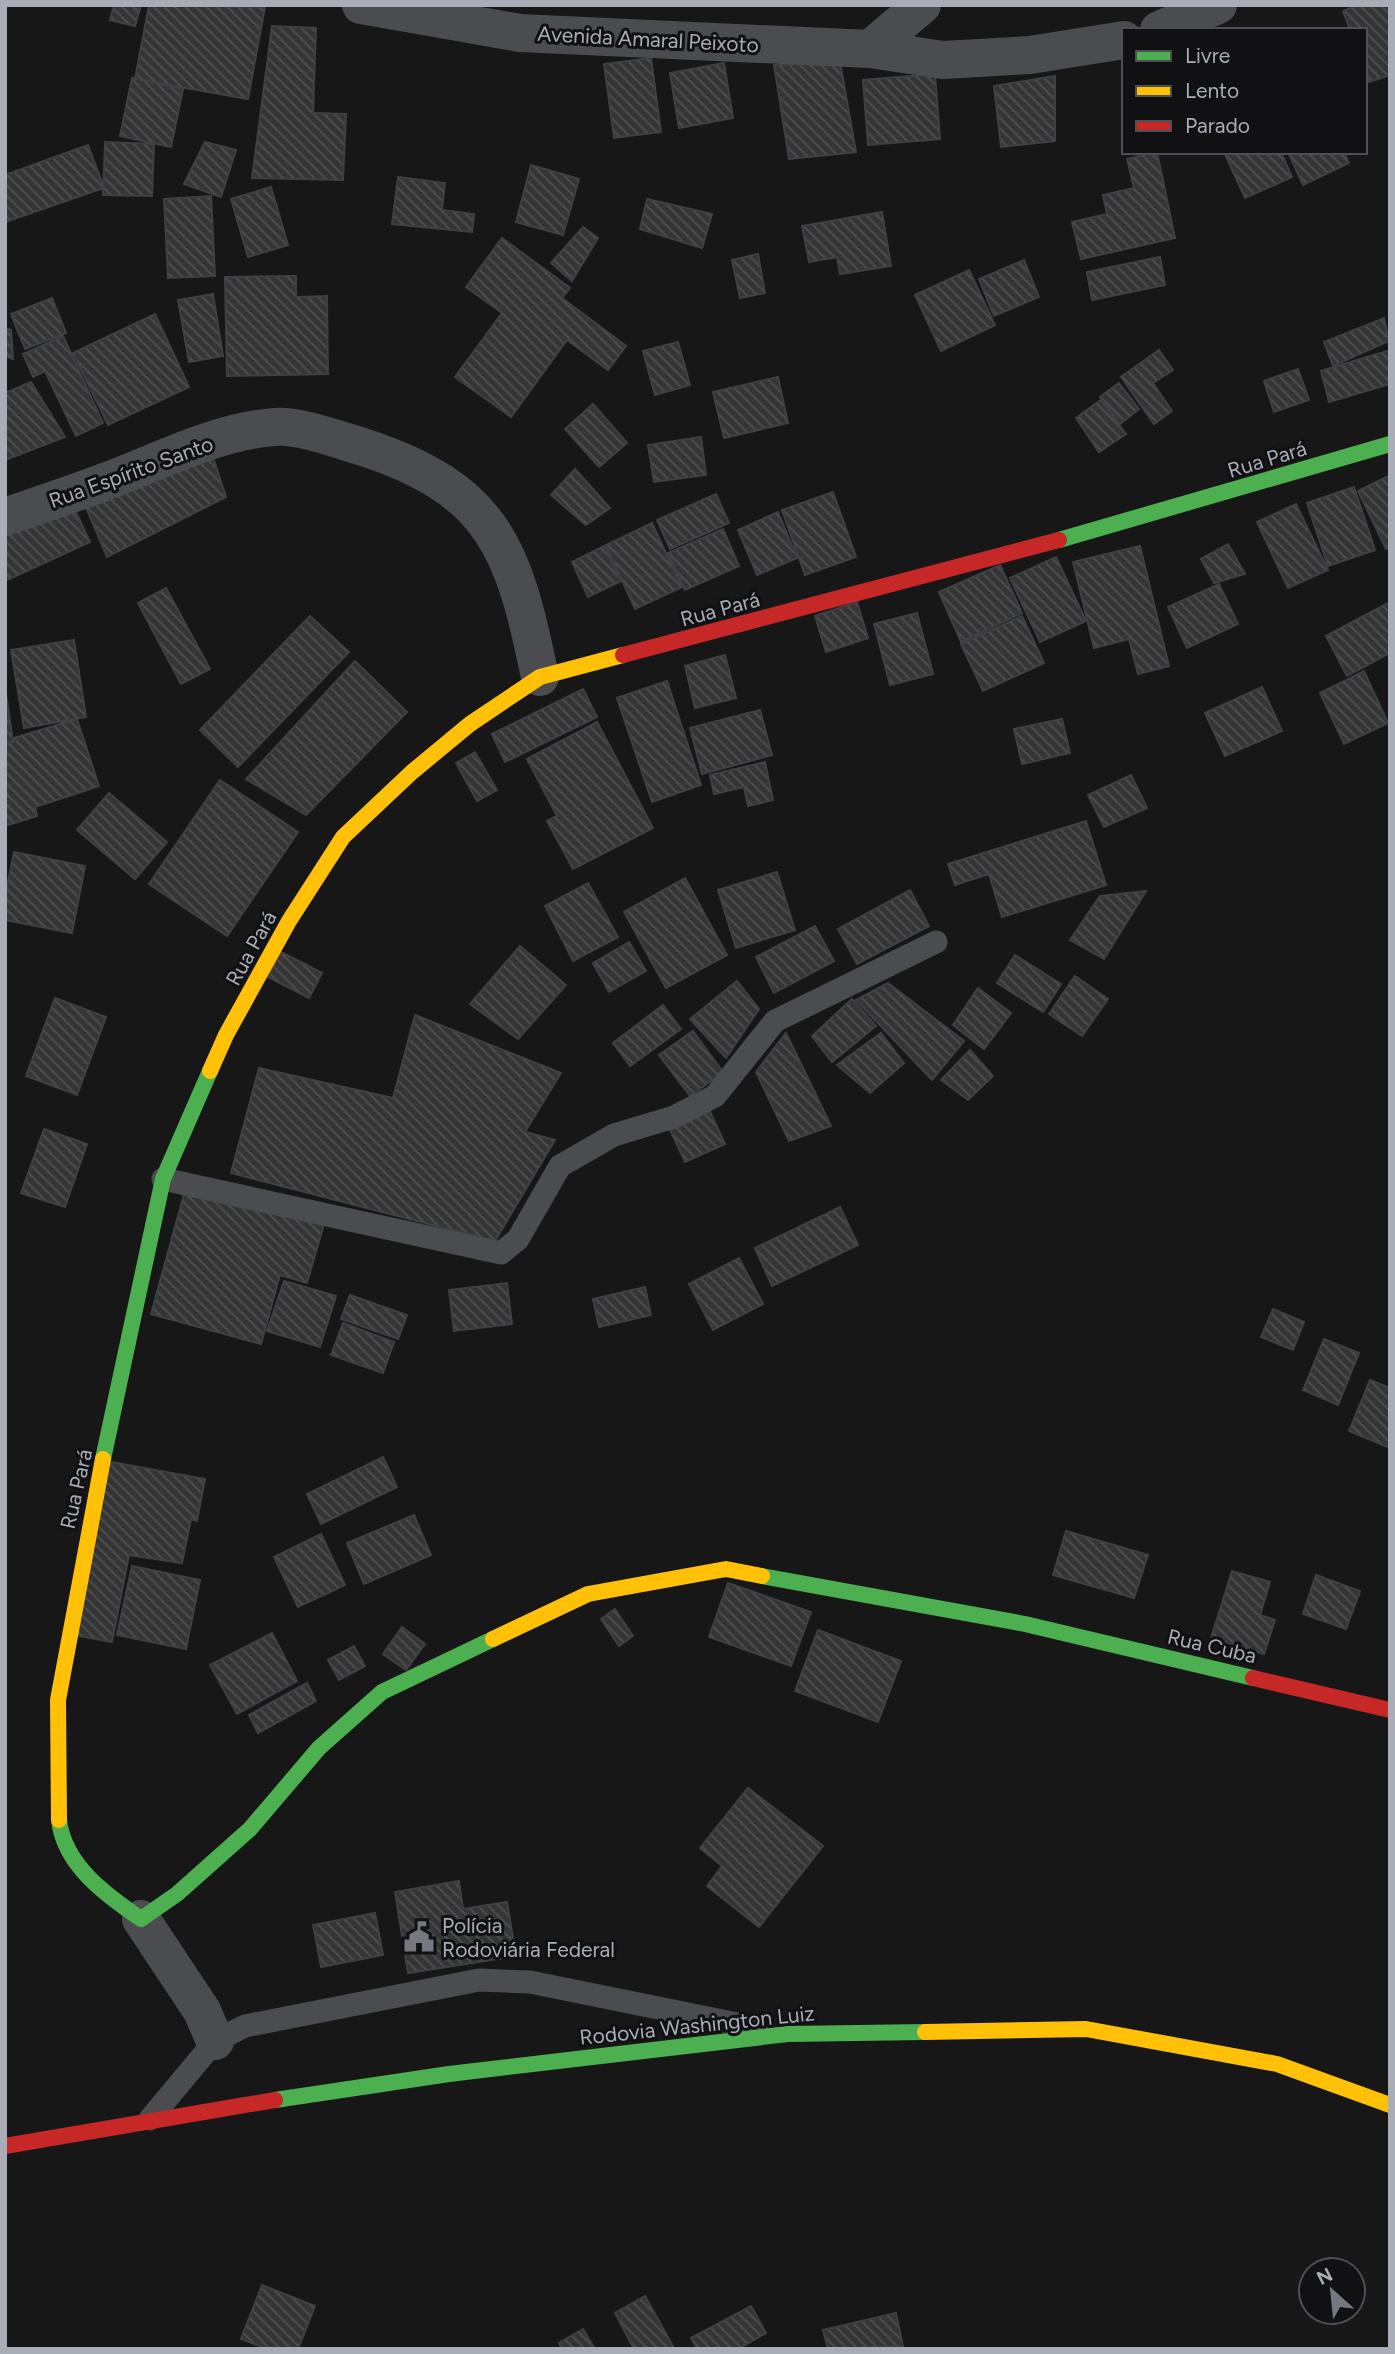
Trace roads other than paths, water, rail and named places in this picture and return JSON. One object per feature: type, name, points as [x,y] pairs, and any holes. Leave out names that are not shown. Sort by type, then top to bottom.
[{"type":"main road","name":"Rua Pará","points":[[141,1919],[109,1897],[80,1868],[61,1835],[57,1797],[58,1700],[85,1544],[163,1180],[226,1035],[289,921],[343,837],[412,772],[470,724],[540,677],[1049,543],[1390,443]]},
{"type":"main road","name":"Rua Cuba","points":[[141,1919],[177,1894],[250,1829],[319,1748],[382,1692],[588,1594],[726,1569],[1025,1624],[1390,1710]]},
{"type":"main road","name":"Rodovia Washington Luiz","points":[[5,2146],[150,2119],[449,2074],[788,2034],[1086,2029],[1277,2064],[1390,2105]]},
{"type":"street","name":"Avenida Amaral Peixoto","points":[[361,5],[520,33],[870,49],[943,60],[1030,55],[1122,40]]},
{"type":"street","points":[[870,49],[922,5]]},
{"type":"street","points":[[1164,28],[1218,5]]},
{"type":"street","name":"Rua Espírito Santo","points":[[5,517],[192,445],[277,427],[332,437],[382,453],[431,477],[461,495],[493,530],[524,600],[540,677]]},
{"type":"street","points":[[141,1919],[202,2011],[215,2041]]},
{"type":"lane","points":[[163,1180],[501,1253],[517,1239],[560,1167],[614,1135],[674,1117],[715,1096],[775,1021],[936,942]]},
{"type":"lane","points":[[150,2119],[215,2041],[245,2026],[479,1980],[530,1982],[788,2034]]},
{"type":"place","name":"Polícia Rodoviária Federal","points":[[419,1937]]}]
